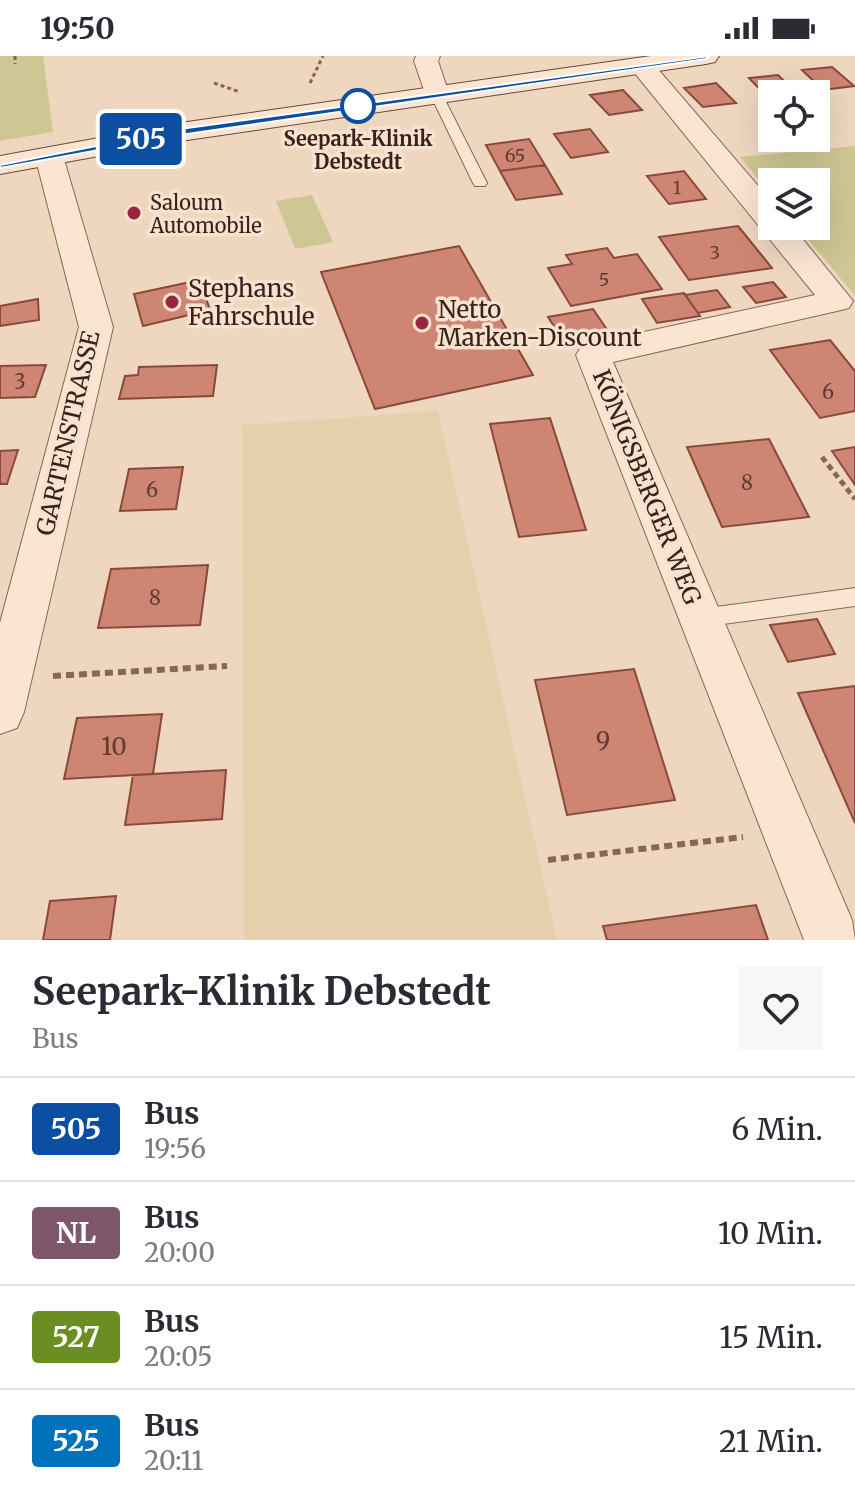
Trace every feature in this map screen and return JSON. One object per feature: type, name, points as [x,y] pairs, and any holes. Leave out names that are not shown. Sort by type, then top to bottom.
[{"type":"main road","points":[[0,165],[187,131],[706,56]]},
{"type":"street","points":[[428,56],[426,61],[436,94]]},
{"type":"street","name":"KÖNIGSBERGER WEG","points":[[642,66],[758,204]]},
{"type":"street","name":"GARTENSTRASSE","points":[[4,696],[96,327],[49,156]]},
{"type":"street","name":"KÖNIGSBERGER WEG","points":[[787,240],[837,301],[593,355],[832,940]]},
{"type":"lane","points":[[436,94],[480,183]]},
{"type":"lane","points":[[701,618],[855,597]]},
{"type":"path","points":[[15,56],[15,64]]},
{"type":"path","points":[[822,457],[855,499]]},
{"type":"path","points":[[4,696],[227,666]]},
{"type":"path","points":[[548,860],[788,831]]},
{"type":"shaded area","points":[[0,56],[43,56],[53,132],[0,141]]},
{"type":"shaded area","points":[[855,146],[855,296],[809,240],[830,240],[830,168],[758,168],[758,179],[740,157],[830,152],[830,148]]},
{"type":"shaded area","points":[[312,195],[333,242],[295,249],[276,201]]},
{"type":"shaded area","points":[[438,411],[557,940],[244,940],[242,425]]},
{"type":"building","points":[[832,67],[854,86],[830,89],[830,80],[812,80],[802,70]]},
{"type":"building","points":[[778,75],[783,80],[758,80],[758,87],[749,78]]},
{"type":"building","points":[[716,83],[736,103],[703,107],[684,88]]},
{"type":"building","points":[[623,90],[642,110],[609,115],[590,95]]},
{"type":"building","points":[[590,129],[608,152],[571,158],[554,134]]},
{"type":"building","points":[[529,139],[545,165],[500,171],[486,145]]},
{"type":"building","points":[[545,165],[562,194],[516,200],[500,171]]},
{"type":"building","points":[[684,171],[706,199],[669,204],[647,176]]},
{"type":"building","points":[[738,226],[772,268],[689,280],[659,237]]},
{"type":"building","name":"Netto Marken-Discount","points":[[459,246],[533,375],[375,409],[321,272]]},
{"type":"building","points":[[607,248],[614,258],[637,254],[662,289],[571,306],[548,268],[572,264],[566,255]]},
{"type":"building","name":"Stephans Fahrschule","points":[[200,280],[210,310],[143,326],[134,294]]},
{"type":"building","points":[[773,282],[786,297],[756,303],[743,287]]},
{"type":"building","points":[[717,290],[730,307],[698,313],[685,295]]},
{"type":"building","points":[[684,293],[700,316],[657,323],[642,299]]},
{"type":"building","points":[[38,299],[39,320],[0,326],[0,306]]},
{"type":"building","points":[[593,309],[608,331],[563,340],[548,317]]},
{"type":"building","points":[[830,340],[855,371],[855,411],[820,418],[770,350]]},
{"type":"building","points":[[46,365],[35,397],[0,398],[0,366]]},
{"type":"building","points":[[217,365],[213,396],[119,399],[125,376],[138,375],[139,367]]},
{"type":"building","points":[[550,418],[586,530],[519,537],[490,424]]},
{"type":"building","points":[[769,439],[809,517],[722,527],[687,447]]},
{"type":"building","points":[[855,447],[855,485],[832,451]]},
{"type":"building","points":[[18,450],[7,484],[0,484],[0,451]]},
{"type":"building","points":[[183,467],[176,509],[120,511],[129,469]]},
{"type":"building","points":[[208,565],[200,625],[98,628],[111,569]]},
{"type":"building","points":[[817,619],[835,654],[788,662],[770,625]]},
{"type":"building","points":[[634,669],[675,800],[567,815],[535,680]]},
{"type":"building","points":[[855,686],[855,823],[798,693]]},
{"type":"building","points":[[162,714],[153,774],[64,779],[77,718]]},
{"type":"building","points":[[226,770],[222,819],[125,825],[133,775]]},
{"type":"building","points":[[116,896],[110,940],[43,940],[50,901]]},
{"type":"building","points":[[756,905],[768,940],[607,940],[603,926]]},
{"type":"bus line","name":"505","points":[[0,165],[187,131],[706,56]]},
{"type":"place","name":"Seepark-Klinik Debstedt","points":[[358,106]]},
{"type":"place","name":"Saloum Automobile","points":[[134,213]]},
{"type":"place","name":"Stephans Fahrschule","points":[[172,302]]},
{"type":"place","name":"Netto Marken-Discount","points":[[422,323]]}]
